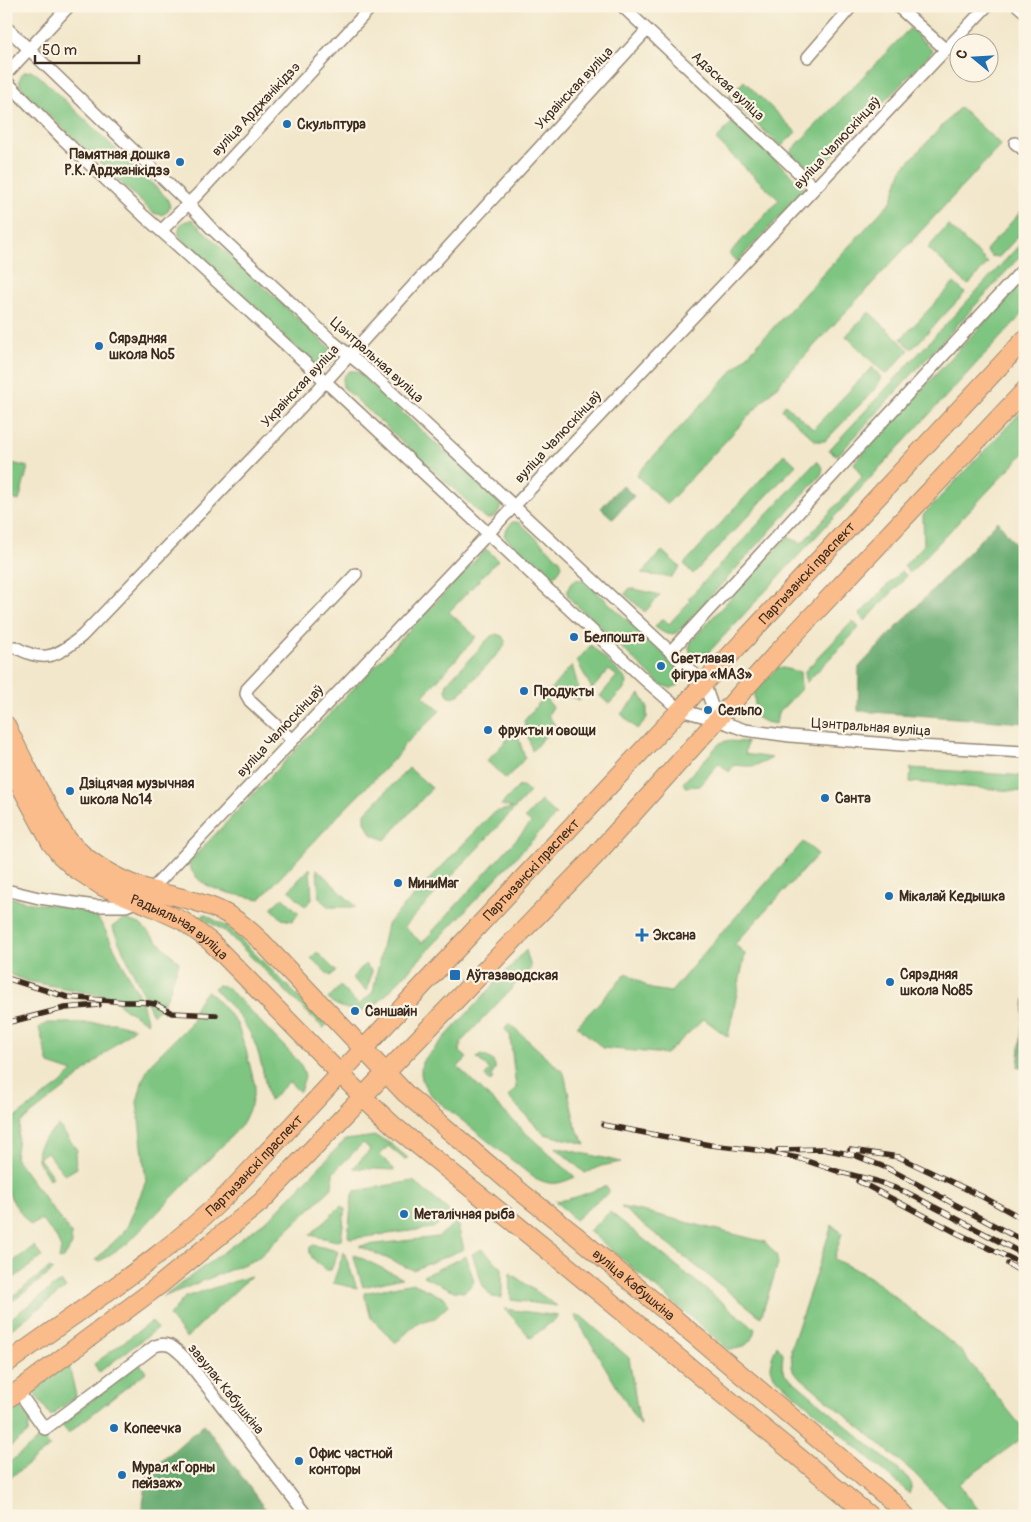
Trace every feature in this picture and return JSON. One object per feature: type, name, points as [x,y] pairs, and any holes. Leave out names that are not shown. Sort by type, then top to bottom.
[{"type":"main road","name":"Партызанскі праспект","points":[[6,1364],[142,1267],[205,1217],[364,1050],[1025,340]]},
{"type":"main road","name":"Партызанскі праспект","points":[[12,1395],[161,1284],[261,1202],[594,857],[777,653],[1025,390]]},
{"type":"main road","name":"Радыяльная вуліца","points":[[6,725],[36,786],[60,828],[70,842],[92,862],[131,883],[202,903],[222,911],[241,923],[261,941],[364,1050]]},
{"type":"main road","name":"Радыяльная вуліца","points":[[6,759],[50,843],[61,856],[74,868],[103,887],[183,921],[211,942],[363,1097]]},
{"type":"main road","name":"вуліца Кабушкіна","points":[[364,1050],[406,1094],[886,1497],[906,1516]]},
{"type":"main road","name":"вуліца Кабушкіна","points":[[363,1097],[394,1126],[556,1256],[870,1516]]},
{"type":"main road","points":[[12,1395],[13,1384],[10,1375],[23,1352]]},
{"type":"street","points":[[6,74],[68,6]]},
{"type":"street","name":"вуліца Арджанікідзэ","points":[[161,231],[372,6]]},
{"type":"street","name":"Адэская вуліца","points":[[622,6],[815,188]]},
{"type":"street","points":[[808,57],[852,6]]},
{"type":"street","points":[[897,6],[946,50]]},
{"type":"street","name":"вуліца Чалюскінцаў","points":[[152,889],[987,6]]},
{"type":"street","points":[[1018,6],[1025,12]]},
{"type":"street","name":"Цэнтральная вуліца","points":[[6,27],[188,203],[211,228],[332,341],[370,372],[704,683],[718,720]]},
{"type":"street","name":"Украінская вуліца","points":[[15,647],[27,654],[39,657],[57,653],[82,636],[326,381],[647,30]]},
{"type":"street","name":"Цэнтральная вуліца","points":[[6,81],[63,139],[144,216],[326,381],[645,680],[680,710],[718,720],[745,730],[790,736],[1025,752]]},
{"type":"street","points":[[1015,143],[1025,151]]},
{"type":"street","points":[[670,652],[1025,267]]},
{"type":"street","points":[[292,740],[250,701],[246,694],[247,689],[356,574]]},
{"type":"street","points":[[6,890],[39,898],[94,906],[126,906],[138,901]]},
{"type":"street","name":"завулак Кабушкіна","points":[[12,1395],[45,1428],[155,1346],[162,1344],[172,1346],[184,1357],[306,1516]]},
{"type":"green space","points":[[910,28],[933,51],[813,176],[789,153]]},
{"type":"green space","points":[[24,72],[36,73],[167,198],[170,206],[167,212],[162,215],[153,213],[22,89],[20,78]]},
{"type":"green space","points":[[744,81],[796,132],[781,147],[729,97]]},
{"type":"green space","points":[[960,107],[1001,145],[667,504],[636,475],[892,200],[902,169]]},
{"type":"green space","points":[[734,120],[806,189],[737,262],[729,254],[779,200],[716,140]]},
{"type":"green space","points":[[1025,207],[1025,229],[999,257],[991,256],[986,250]]},
{"type":"green space","points":[[192,220],[335,353],[334,359],[330,364],[320,370],[179,236],[181,224]]},
{"type":"green space","points":[[948,225],[988,263],[968,285],[928,248]]},
{"type":"green space","points":[[1025,239],[1025,251],[840,453],[836,455],[829,450]]},
{"type":"green space","points":[[1025,278],[1025,311],[709,652],[697,656],[691,654],[689,648],[691,641],[787,537],[802,543],[862,477],[854,463]]},
{"type":"green space","points":[[954,283],[965,293],[912,349],[901,339]]},
{"type":"green space","points":[[869,312],[909,350],[886,375],[846,336]]},
{"type":"green space","points":[[872,367],[881,377],[877,387],[825,441],[816,441],[782,410],[785,404],[813,429]]},
{"type":"green space","points":[[350,371],[357,371],[497,500],[501,505],[497,514],[487,519],[483,516],[343,387],[344,378]]},
{"type":"green space","points":[[1025,408],[1025,452],[910,573],[904,566],[924,545],[923,515]]},
{"type":"green space","points":[[784,454],[796,465],[693,574],[684,564]]},
{"type":"green space","points":[[817,461],[823,468],[821,475],[682,628],[675,633],[668,634],[655,627],[663,618],[669,624],[690,601],[688,599]]},
{"type":"green space","points":[[12,463],[28,467],[19,501],[6,497],[6,485]]},
{"type":"green space","points":[[622,485],[634,496],[613,519],[601,508]]},
{"type":"green space","points":[[998,521],[1025,558],[1025,723],[858,711],[859,667]]},
{"type":"green space","points":[[512,522],[521,524],[560,560],[562,565],[558,573],[552,577],[546,576],[507,539],[504,535]]},
{"type":"green space","points":[[486,549],[498,560],[449,612],[476,637],[423,696],[440,711],[404,745],[399,754],[260,899],[224,892],[200,880],[192,872],[188,863]]},
{"type":"green space","points":[[662,551],[680,567],[671,577],[641,574]]},
{"type":"green space","points":[[901,571],[907,576],[865,621],[859,615]]},
{"type":"green space","points":[[577,579],[585,581],[678,667],[682,677],[679,685],[671,688],[661,685],[570,599],[567,593],[568,588]]},
{"type":"green space","points":[[630,588],[660,595],[645,612],[625,594]]},
{"type":"green space","points":[[853,621],[859,628],[806,683],[805,671]]},
{"type":"green space","points":[[497,634],[502,636],[505,641],[504,647],[460,694],[453,697],[448,695],[446,690],[447,683],[491,636]]},
{"type":"green space","points":[[591,645],[626,679],[627,683],[624,689],[609,704],[600,696],[617,676],[609,670],[592,689],[577,661]]},
{"type":"green space","points":[[572,665],[581,697],[579,700],[570,697],[560,699],[550,690]]},
{"type":"green space","points":[[778,667],[800,672],[801,689],[778,713],[776,724],[765,722],[756,717],[754,693]]},
{"type":"green space","points":[[640,694],[647,706],[647,718],[637,729],[621,714]]},
{"type":"green space","points":[[544,697],[553,707],[548,715],[555,725],[532,751],[524,721]]},
{"type":"green space","points":[[516,730],[525,758],[506,779],[487,761]]},
{"type":"green space","points":[[726,741],[747,742],[745,754],[772,758],[754,766],[734,765],[729,772],[719,763],[699,786],[686,787],[683,783],[720,743]]},
{"type":"green space","points":[[409,768],[432,788],[385,840],[371,834],[365,821],[365,813]]},
{"type":"green space","points":[[911,768],[1025,776],[1025,792],[910,782]]},
{"type":"green space","points":[[523,786],[530,792],[404,927],[422,943],[531,823],[525,818],[541,801],[556,815],[379,1002],[369,1009],[353,1010],[342,1007],[328,999],[340,986],[359,1005],[373,992],[387,924],[494,812],[513,808],[501,805],[518,787]]},
{"type":"green space","points":[[803,842],[818,854],[735,944],[745,954],[728,1037],[704,1019],[666,1054],[603,1048],[577,1026],[627,973],[651,989],[671,992]]},
{"type":"green space","points":[[310,868],[312,900],[305,906],[289,890]]},
{"type":"green space","points":[[317,869],[356,907],[329,907],[319,898]]},
{"type":"green space","points":[[6,896],[31,903],[91,909],[103,926],[142,1002],[148,1023],[125,1009],[111,997],[27,981],[6,973]]},
{"type":"green space","points":[[283,897],[299,913],[292,921],[282,919],[271,908]]},
{"type":"green space","points":[[204,914],[229,928],[327,1025],[323,1028],[226,932],[202,918]]},
{"type":"green space","points":[[123,919],[140,924],[179,962],[168,995],[153,1015],[112,927]]},
{"type":"green space","points":[[526,950],[531,968],[461,1042],[460,1052],[467,1058],[458,1067],[528,1135],[575,1177],[559,1183],[549,1183],[533,1177],[434,1098],[425,1085],[421,1073],[422,1062]]},
{"type":"green space","points":[[317,952],[336,971],[330,976],[311,958]]},
{"type":"green space","points":[[365,964],[372,971],[367,991],[352,978]]},
{"type":"green space","points":[[218,985],[228,988],[300,1063],[305,1076],[300,1092],[289,1082],[269,1101],[262,1066],[254,1041],[233,1009],[214,988]]},
{"type":"green space","points":[[208,991],[237,1024],[255,1086],[251,1105],[242,1125],[128,1243],[100,1261],[95,1260],[122,1234],[128,1225],[146,1181],[137,1102],[143,1079],[151,1063],[192,1022],[201,997]]},
{"type":"green space","points":[[1025,999],[1025,1068],[1018,1067]]},
{"type":"green space","points":[[47,1023],[115,1023],[134,1028],[75,1080],[20,1123],[15,1158],[71,1234],[72,1245],[63,1259],[59,1260],[61,1248],[56,1237],[41,1219],[31,1226],[13,1202],[6,1185],[6,1124],[59,1085],[73,1072],[49,1064],[39,1028]]},
{"type":"green space","points":[[509,1023],[564,1073],[576,1128],[586,1144],[544,1134],[508,1097],[516,1088],[510,1035],[505,1029]]},
{"type":"green space","points":[[480,1055],[491,1059],[495,1065],[491,1076],[493,1078],[490,1082],[485,1076],[490,1070],[477,1058]]},
{"type":"green space","points":[[59,1126],[77,1150],[75,1157],[77,1168],[65,1175],[47,1152],[39,1158],[53,1177],[49,1179],[37,1156],[43,1141]]},
{"type":"green space","points":[[376,1136],[391,1144],[408,1158],[404,1159],[388,1146],[380,1155],[395,1170],[353,1168],[370,1150],[363,1143],[333,1173],[332,1188],[257,1259],[163,1297],[272,1216],[345,1140]]},
{"type":"green space","points":[[555,1147],[621,1162],[601,1166],[585,1173]]},
{"type":"green space","points":[[413,1181],[448,1210],[451,1215],[433,1228],[350,1239],[348,1236],[352,1197],[355,1191]]},
{"type":"green space","points":[[607,1187],[609,1190],[608,1194],[575,1220],[555,1201],[573,1198]]},
{"type":"green space","points":[[341,1206],[345,1209],[341,1240],[337,1241],[310,1235]]},
{"type":"green space","points":[[621,1207],[765,1242],[776,1254],[778,1264],[761,1317]]},
{"type":"green space","points":[[610,1212],[755,1329],[749,1342],[742,1347],[728,1349],[589,1231]]},
{"type":"green space","points":[[457,1222],[464,1249],[413,1270],[359,1246],[438,1237]]},
{"type":"green space","points":[[832,1225],[842,1233],[834,1259],[870,1277],[959,1349],[1025,1431],[1025,1436],[959,1484],[983,1516],[956,1516],[913,1472],[794,1372],[791,1348]]},
{"type":"green space","points":[[314,1245],[338,1252],[331,1270],[326,1270],[312,1257],[310,1247]]},
{"type":"green space","points":[[34,1246],[42,1257],[6,1284],[6,1267]]},
{"type":"green space","points":[[482,1249],[502,1268],[502,1298],[492,1297],[483,1286],[472,1254]]},
{"type":"green space","points":[[344,1252],[357,1288],[333,1283]]},
{"type":"green space","points":[[353,1254],[402,1278],[363,1287]]},
{"type":"green space","points":[[466,1256],[474,1281],[464,1292],[454,1291],[423,1276]]},
{"type":"green space","points":[[50,1268],[53,1271],[6,1306],[6,1301]]},
{"type":"green space","points":[[510,1273],[557,1306],[511,1300]]},
{"type":"green space","points":[[251,1276],[186,1338],[169,1316],[185,1297]]},
{"type":"green space","points":[[61,1281],[66,1288],[6,1333],[6,1322]]},
{"type":"green space","points":[[413,1283],[446,1299],[448,1306],[435,1318],[417,1323],[396,1343],[371,1318],[364,1293]]},
{"type":"green space","points":[[505,1309],[559,1316],[531,1338]]},
{"type":"green space","points":[[575,1316],[581,1316],[629,1358],[640,1426]]},
{"type":"green space","points":[[152,1321],[157,1329],[99,1372],[94,1364]]},
{"type":"green space","points":[[777,1345],[783,1353],[782,1367],[784,1373],[908,1478],[912,1485],[909,1494],[775,1377],[771,1365]]},
{"type":"green space","points":[[68,1361],[76,1396],[51,1416],[34,1393]]},
{"type":"green space","points":[[139,1363],[146,1372],[68,1433],[61,1424]]},
{"type":"green space","points":[[22,1409],[30,1420],[28,1433],[6,1450],[6,1412],[8,1410]]},
{"type":"green space","points":[[204,1424],[270,1516],[141,1516],[148,1473]]},
{"type":"green space","points":[[42,1437],[50,1447],[6,1481],[6,1465]]},
{"type":"railway","points":[[6,978],[67,997],[142,1002],[155,1004],[172,1013],[216,1015]]},
{"type":"railway","points":[[6,1023],[65,1008],[99,1005]]},
{"type":"railway","points":[[603,1125],[710,1145],[756,1150],[798,1158],[840,1172],[876,1181],[906,1192],[1025,1255]]},
{"type":"railway","points":[[778,1150],[823,1149],[854,1155],[887,1168],[1025,1242]]},
{"type":"railway","points":[[850,1150],[899,1157],[983,1197],[1025,1220]]},
{"type":"railway","points":[[858,1181],[959,1234],[1025,1265]]},
{"type":"railway","points":[[1008,1264],[1025,1274]]},
{"type":"place","name":"Скульптура","points":[[287,124]]},
{"type":"place","name":"Памятная дошка Р.К. Арджанікідзэ","points":[[180,162]]},
{"type":"place","name":"Сярэдняя школа №5","points":[[99,346]]},
{"type":"place","name":"Белпошта","points":[[574,637]]},
{"type":"place","name":"Светлавая фігура «МАЗ»","points":[[661,666]]},
{"type":"place","name":"Продукты","points":[[524,691]]},
{"type":"place","name":"Сельпо","points":[[708,710]]},
{"type":"place","name":"фрукты и овощи","points":[[488,730]]},
{"type":"place","name":"Дзіцячая музычная школа №14","points":[[70,791]]},
{"type":"place","name":"Санта","points":[[825,798]]},
{"type":"place","name":"МиниМаг","points":[[398,883]]},
{"type":"place","name":"Мікалай Кедышка","points":[[889,896]]},
{"type":"place","name":"Эксана","points":[[642,935]]},
{"type":"place","name":"Аўтазаводская","points":[[455,975]]},
{"type":"place","name":"Сярэдняя школа №85","points":[[890,982]]},
{"type":"place","name":"Саншайн","points":[[355,1011]]},
{"type":"place","name":"Металічная рыба","points":[[404,1214]]},
{"type":"place","name":"Копеечка","points":[[114,1428]]},
{"type":"place","name":"Офис частной конторы","points":[[299,1461]]},
{"type":"place","name":"Мурал «Горны пейзаж»","points":[[122,1475]]}]
